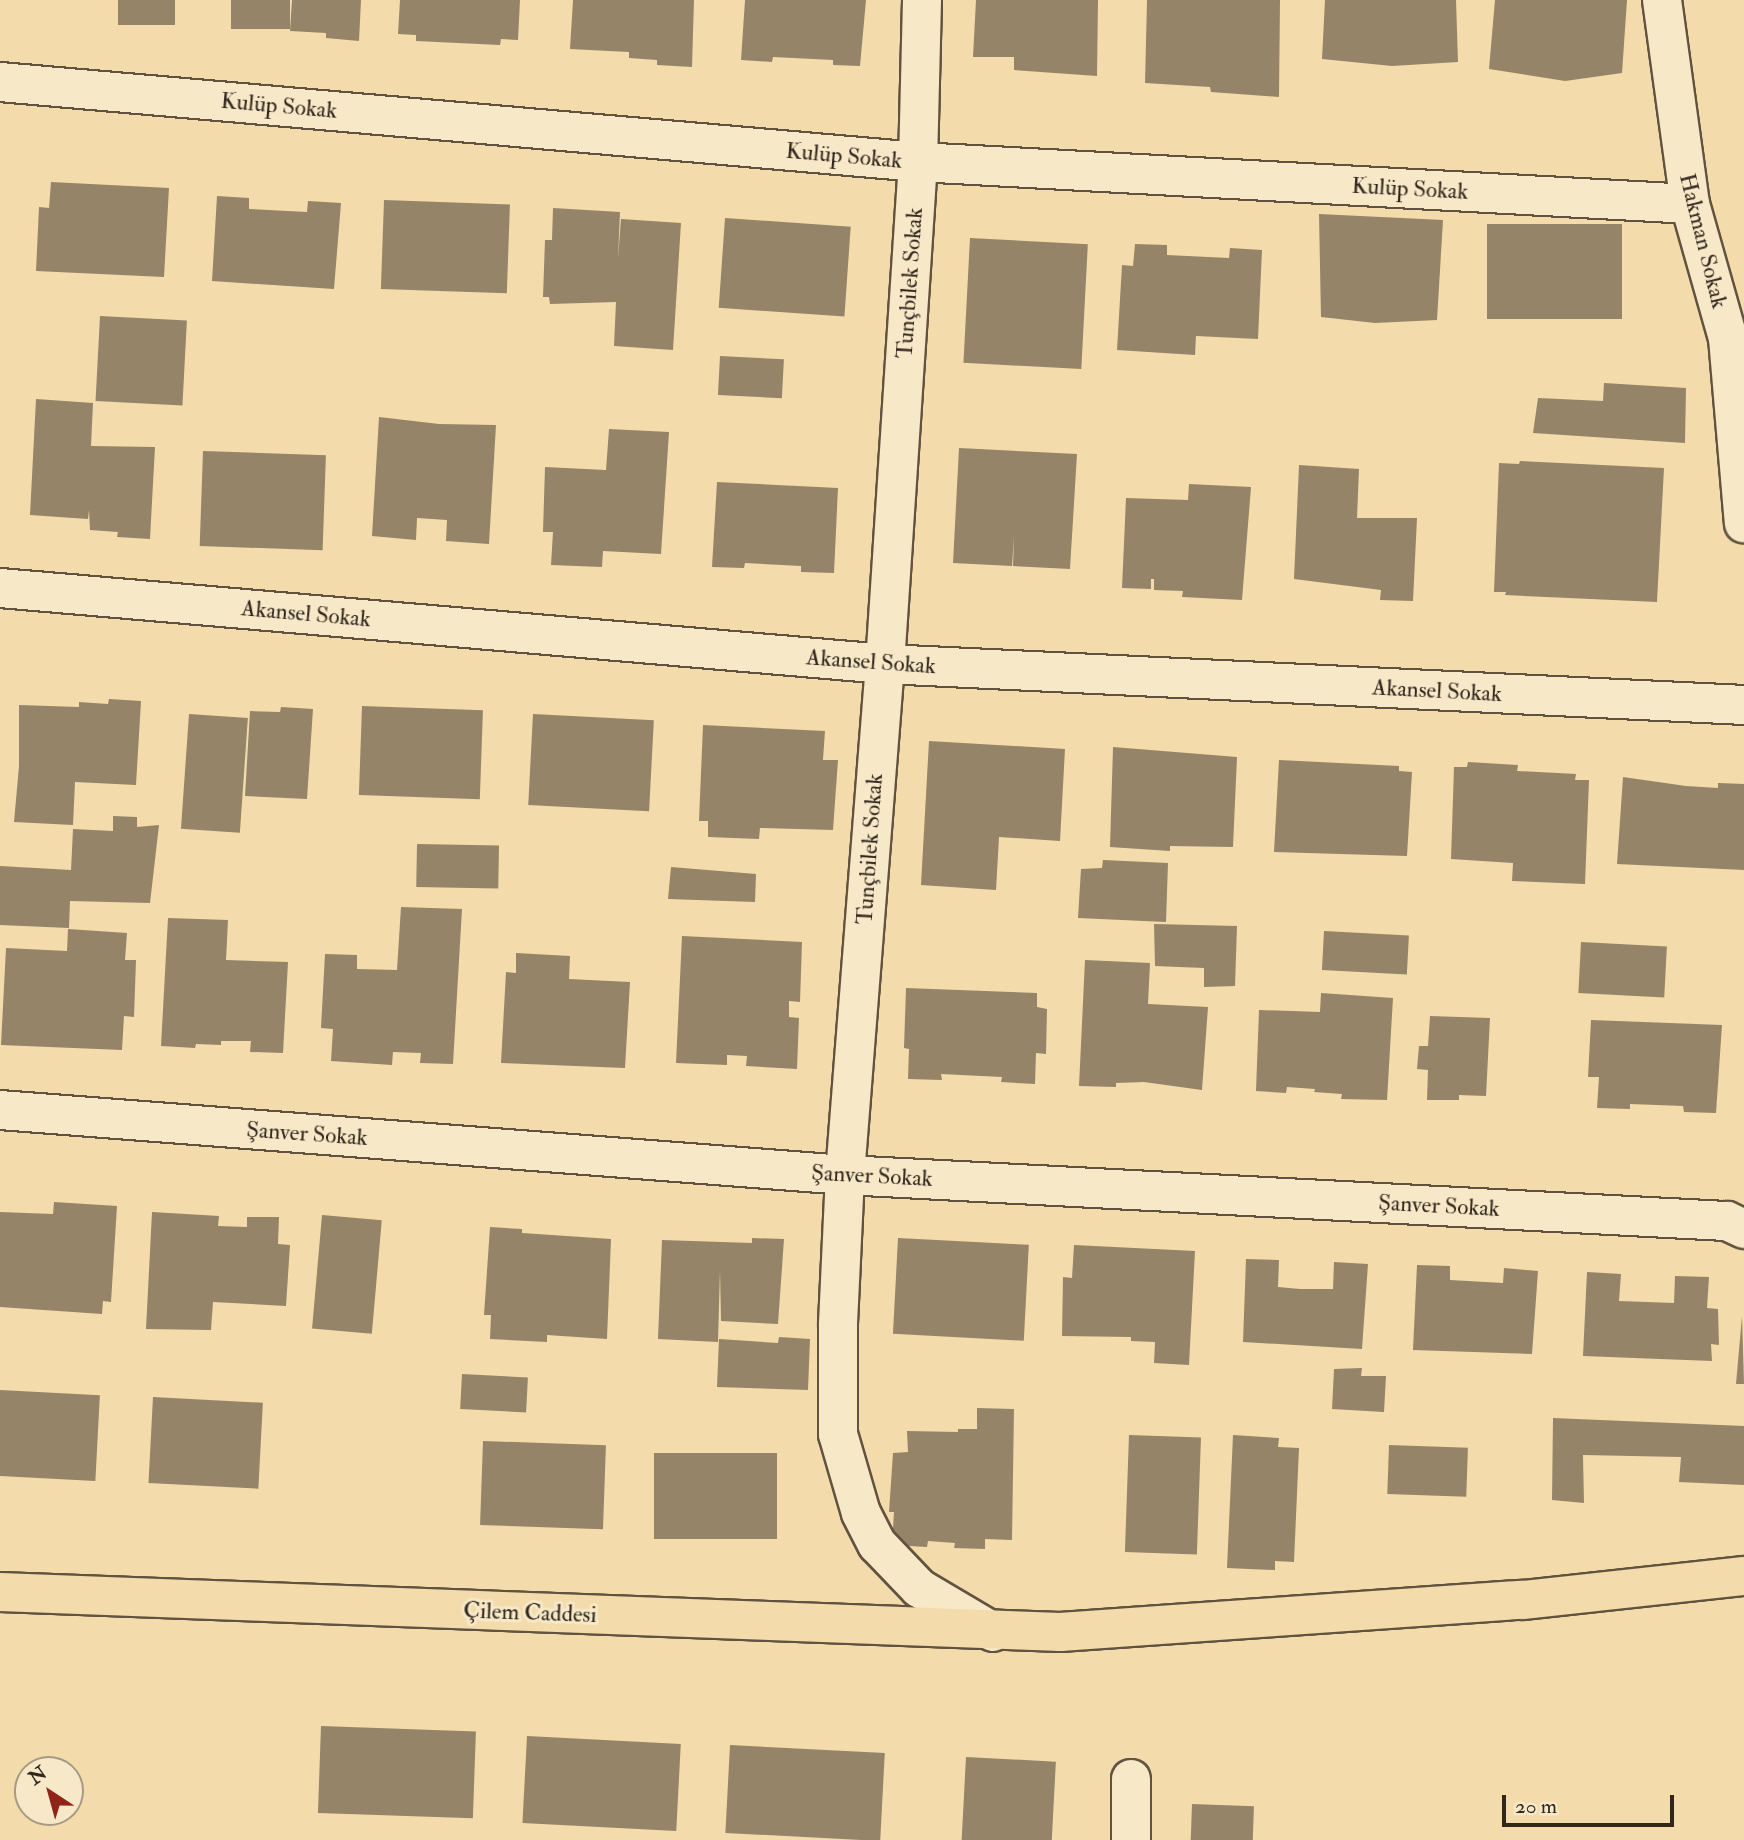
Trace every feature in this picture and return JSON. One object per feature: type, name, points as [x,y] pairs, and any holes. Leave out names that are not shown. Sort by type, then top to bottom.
[{"type":"main road","name":"Çilem Caddesi","points":[[0,1592],[993,1632],[1060,1632],[1523,1600],[1744,1576]]},
{"type":"street","name":"Tunçbilek Sokak","points":[[922,0],[918,162],[885,664],[845,1175],[838,1326],[838,1434],[861,1513],[877,1544],[919,1588],[993,1632]]},
{"type":"street","name":"Hakman Sokak","points":[[1662,0],[1690,204],[1728,338],[1744,523]]},
{"type":"street","name":"Kulüp Sokak","points":[[0,82],[918,162],[1690,204]]},
{"type":"street","name":"Akansel Sokak","points":[[0,588],[885,664],[1744,705]]},
{"type":"street","name":"Şanver Sokak","points":[[0,1110],[845,1175],[1727,1221],[1744,1229]]},
{"type":"street","points":[[1131,1779],[1131,1840]]},
{"type":"building","points":[[118,0],[175,0],[175,25],[118,25]]},
{"type":"building","points":[[231,0],[290,0],[290,29],[231,29]]},
{"type":"building","points":[[292,0],[361,0],[359,41],[326,38],[326,33],[290,31]]},
{"type":"building","points":[[400,0],[520,0],[518,40],[501,39],[500,45],[416,41],[416,35],[398,34]]},
{"type":"building","points":[[573,0],[694,0],[692,67],[657,65],[657,60],[629,58],[629,52],[570,49]]},
{"type":"building","points":[[745,0],[866,0],[860,66],[833,65],[833,60],[773,57],[772,62],[741,60]]},
{"type":"building","points":[[976,0],[1098,0],[1097,76],[1014,70],[1014,57],[973,57]]},
{"type":"building","points":[[1147,0],[1280,0],[1279,97],[1211,92],[1210,87],[1145,83]]},
{"type":"building","points":[[1325,0],[1456,0],[1458,62],[1392,66],[1322,59]]},
{"type":"building","points":[[1495,0],[1627,0],[1622,73],[1565,81],[1489,69]]},
{"type":"building","points":[[51,182],[169,188],[164,277],[36,271],[39,207],[49,208]]},
{"type":"building","points":[[217,196],[249,198],[249,209],[307,212],[308,201],[341,203],[334,289],[212,281]]},
{"type":"building","points":[[384,200],[510,204],[507,293],[381,289]]},
{"type":"building","points":[[553,208],[620,212],[618,259],[621,219],[681,223],[673,350],[614,346],[616,302],[550,304],[549,297],[543,297],[545,240],[552,240]]},
{"type":"building","points":[[1319,214],[1443,220],[1437,320],[1375,323],[1321,317]]},
{"type":"building","points":[[725,218],[851,227],[844,317],[719,308]]},
{"type":"building","points":[[1487,224],[1622,224],[1622,319],[1487,319]]},
{"type":"building","points":[[970,238],[1088,244],[1081,369],[963,363]]},
{"type":"building","points":[[1135,244],[1167,245],[1167,255],[1229,258],[1230,248],[1262,250],[1258,339],[1196,336],[1195,355],[1117,350],[1122,265],[1133,266]]},
{"type":"building","points":[[100,316],[187,321],[182,405],[96,401]]},
{"type":"building","points":[[720,356],[784,359],[782,398],[718,395]]},
{"type":"building","points":[[1604,383],[1686,388],[1685,443],[1533,433],[1538,398],[1603,401]]},
{"type":"building","points":[[36,399],[93,403],[91,446],[155,447],[150,539],[117,537],[118,532],[90,530],[89,510],[88,519],[30,515]]},
{"type":"building","points":[[379,417],[439,424],[496,425],[489,544],[446,541],[447,520],[417,518],[416,540],[372,536]]},
{"type":"building","points":[[609,429],[669,432],[661,554],[603,551],[602,567],[551,565],[553,532],[543,532],[545,467],[606,470]]},
{"type":"building","points":[[959,448],[1077,454],[1070,569],[1013,566],[1014,536],[1012,566],[953,563]]},
{"type":"building","points":[[203,451],[326,455],[323,550],[200,546]]},
{"type":"building","points":[[1520,461],[1664,468],[1657,602],[1505,595],[1506,592],[1494,592],[1499,463],[1519,464]]},
{"type":"building","points":[[1299,465],[1359,469],[1357,518],[1417,518],[1413,601],[1380,600],[1381,590],[1294,579]]},
{"type":"building","points":[[717,482],[838,488],[834,573],[801,572],[801,566],[745,563],[744,568],[712,567]]},
{"type":"building","points":[[1189,484],[1251,487],[1242,600],[1182,597],[1183,591],[1154,590],[1154,579],[1151,579],[1151,589],[1122,588],[1126,498],[1188,500]]},
{"type":"building","points":[[109,699],[141,701],[136,785],[75,782],[73,825],[14,822],[19,766],[19,705],[79,707],[79,702],[108,704]]},
{"type":"building","points":[[362,706],[483,710],[480,799],[359,795]]},
{"type":"building","points":[[281,707],[313,709],[307,799],[245,796],[250,711],[280,712]]},
{"type":"building","points":[[189,714],[248,718],[240,833],[181,829]]},
{"type":"building","points":[[533,714],[654,720],[649,811],[528,805]]},
{"type":"building","points":[[703,725],[825,731],[823,760],[838,760],[833,830],[760,828],[759,839],[708,837],[708,821],[699,821]]},
{"type":"building","points":[[929,741],[1065,749],[1060,841],[999,837],[996,890],[921,885]]},
{"type":"building","points":[[1113,747],[1237,757],[1233,847],[1170,846],[1170,851],[1110,847]]},
{"type":"building","points":[[1279,760],[1399,766],[1399,771],[1412,772],[1407,856],[1274,852]]},
{"type":"building","points":[[1468,762],[1518,765],[1517,771],[1576,774],[1575,780],[1589,780],[1585,884],[1512,881],[1513,863],[1451,859],[1454,767],[1467,767]]},
{"type":"building","points":[[1623,777],[1718,788],[1718,783],[1744,784],[1744,870],[1617,864]]},
{"type":"building","points":[[113,816],[137,817],[137,827],[159,825],[150,903],[70,901],[69,928],[0,925],[0,866],[71,870],[73,829],[113,831]]},
{"type":"building","points":[[417,844],[499,845],[498,888],[416,887]]},
{"type":"building","points":[[1103,860],[1168,863],[1166,922],[1078,918],[1081,869],[1102,868]]},
{"type":"building","points":[[671,867],[756,874],[755,902],[668,899]]},
{"type":"building","points":[[401,907],[462,909],[453,1064],[420,1063],[421,1053],[393,1052],[392,1065],[331,1061],[333,1029],[321,1028],[325,954],[357,955],[357,969],[397,970]]},
{"type":"building","points":[[168,918],[228,920],[226,960],[288,962],[283,1053],[250,1052],[251,1041],[221,1041],[221,1045],[196,1044],[195,1048],[161,1046]]},
{"type":"building","points":[[1154,924],[1237,926],[1235,986],[1204,987],[1204,968],[1155,966]]},
{"type":"building","points":[[68,929],[127,933],[125,960],[136,960],[134,1017],[124,1016],[122,1050],[1,1045],[6,948],[67,951]]},
{"type":"building","points":[[1324,931],[1409,935],[1407,974],[1322,970]]},
{"type":"building","points":[[682,936],[802,942],[800,1002],[789,1001],[789,1017],[799,1018],[797,1069],[746,1066],[747,1056],[727,1055],[727,1065],[676,1063]]},
{"type":"building","points":[[1581,942],[1667,947],[1664,997],[1578,993]]},
{"type":"building","points":[[516,953],[570,956],[569,979],[630,982],[625,1068],[501,1063],[506,972],[516,973]]},
{"type":"building","points":[[1085,960],[1150,963],[1148,1004],[1208,1007],[1202,1090],[1144,1082],[1116,1083],[1116,1087],[1079,1086]]},
{"type":"building","points":[[906,988],[1037,993],[1037,1007],[1047,1009],[1046,1054],[1036,1053],[1035,1084],[1001,1082],[1002,1077],[941,1074],[942,1080],[908,1079],[909,1049],[904,1048]]},
{"type":"building","points":[[1321,993],[1393,998],[1387,1100],[1341,1099],[1342,1094],[1287,1087],[1286,1093],[1256,1091],[1259,1010],[1320,1012]]},
{"type":"building","points":[[1430,1016],[1490,1018],[1486,1096],[1459,1095],[1459,1100],[1427,1100],[1428,1070],[1417,1069],[1419,1046],[1428,1046]]},
{"type":"building","points":[[1591,1020],[1722,1025],[1716,1113],[1684,1112],[1683,1106],[1630,1104],[1630,1109],[1597,1108],[1599,1077],[1588,1077]]},
{"type":"building","points":[[54,1202],[117,1206],[111,1302],[103,1301],[102,1314],[0,1307],[0,1212],[53,1214]]},
{"type":"building","points":[[152,1212],[219,1216],[218,1226],[247,1227],[247,1217],[279,1217],[278,1244],[290,1245],[286,1306],[213,1302],[211,1330],[146,1329]]},
{"type":"building","points":[[322,1215],[382,1220],[372,1334],[312,1329]]},
{"type":"building","points":[[490,1227],[522,1229],[522,1233],[611,1239],[607,1339],[547,1335],[547,1342],[490,1339],[491,1315],[484,1315]]},
{"type":"building","points":[[752,1238],[784,1239],[778,1324],[721,1321],[720,1270],[718,1342],[658,1339],[662,1240],[752,1243]]},
{"type":"building","points":[[898,1238],[1029,1245],[1024,1341],[893,1334]]},
{"type":"building","points":[[1074,1245],[1195,1251],[1189,1365],[1154,1363],[1155,1342],[1131,1341],[1131,1337],[1062,1336],[1063,1277],[1072,1278]]},
{"type":"building","points":[[1246,1259],[1279,1260],[1278,1287],[1300,1289],[1333,1289],[1334,1262],[1368,1264],[1362,1349],[1243,1342]]},
{"type":"building","points":[[1417,1265],[1450,1266],[1450,1280],[1503,1283],[1504,1268],[1538,1271],[1532,1354],[1413,1350]]},
{"type":"building","points":[[1587,1272],[1621,1274],[1619,1301],[1674,1303],[1675,1276],[1709,1277],[1707,1308],[1718,1309],[1719,1345],[1711,1344],[1712,1361],[1583,1356]]},
{"type":"building","points":[[1742,1316],[1744,1384],[1736,1384]]},
{"type":"building","points":[[779,1337],[810,1339],[808,1390],[717,1387],[719,1339],[778,1343]]},
{"type":"building","points":[[1362,1368],[1361,1376],[1386,1376],[1384,1412],[1332,1409],[1334,1369]]},
{"type":"building","points":[[462,1374],[528,1377],[526,1412],[460,1409]]},
{"type":"building","points":[[0,1390],[100,1395],[95,1481],[0,1476]]},
{"type":"building","points":[[153,1397],[263,1403],[258,1489],[148,1483]]},
{"type":"building","points":[[977,1408],[1014,1409],[1012,1540],[985,1539],[985,1549],[954,1548],[955,1543],[928,1541],[927,1547],[892,1545],[894,1512],[889,1512],[893,1453],[908,1452],[907,1431],[958,1432],[958,1429],[977,1429]]},
{"type":"building","points":[[1553,1418],[1744,1426],[1744,1485],[1679,1482],[1681,1457],[1583,1455],[1584,1503],[1552,1500]]},
{"type":"building","points":[[1129,1435],[1201,1438],[1197,1554],[1125,1552]]},
{"type":"building","points":[[1233,1435],[1279,1438],[1278,1447],[1299,1448],[1294,1562],[1275,1561],[1275,1570],[1227,1568]]},
{"type":"building","points":[[483,1441],[606,1445],[603,1529],[480,1525]]},
{"type":"building","points":[[1389,1445],[1468,1448],[1466,1497],[1387,1494]]},
{"type":"building","points":[[654,1453],[777,1453],[777,1539],[654,1539]]},
{"type":"building","points":[[321,1726],[476,1731],[473,1818],[318,1813]]},
{"type":"building","points":[[527,1736],[681,1744],[676,1831],[522,1823]]},
{"type":"building","points":[[730,1745],[885,1753],[880,1840],[725,1833]]},
{"type":"building","points":[[966,1757],[1056,1762],[1052,1840],[962,1840]]},
{"type":"building","points":[[1192,1804],[1254,1806],[1253,1840],[1191,1840]]}]
